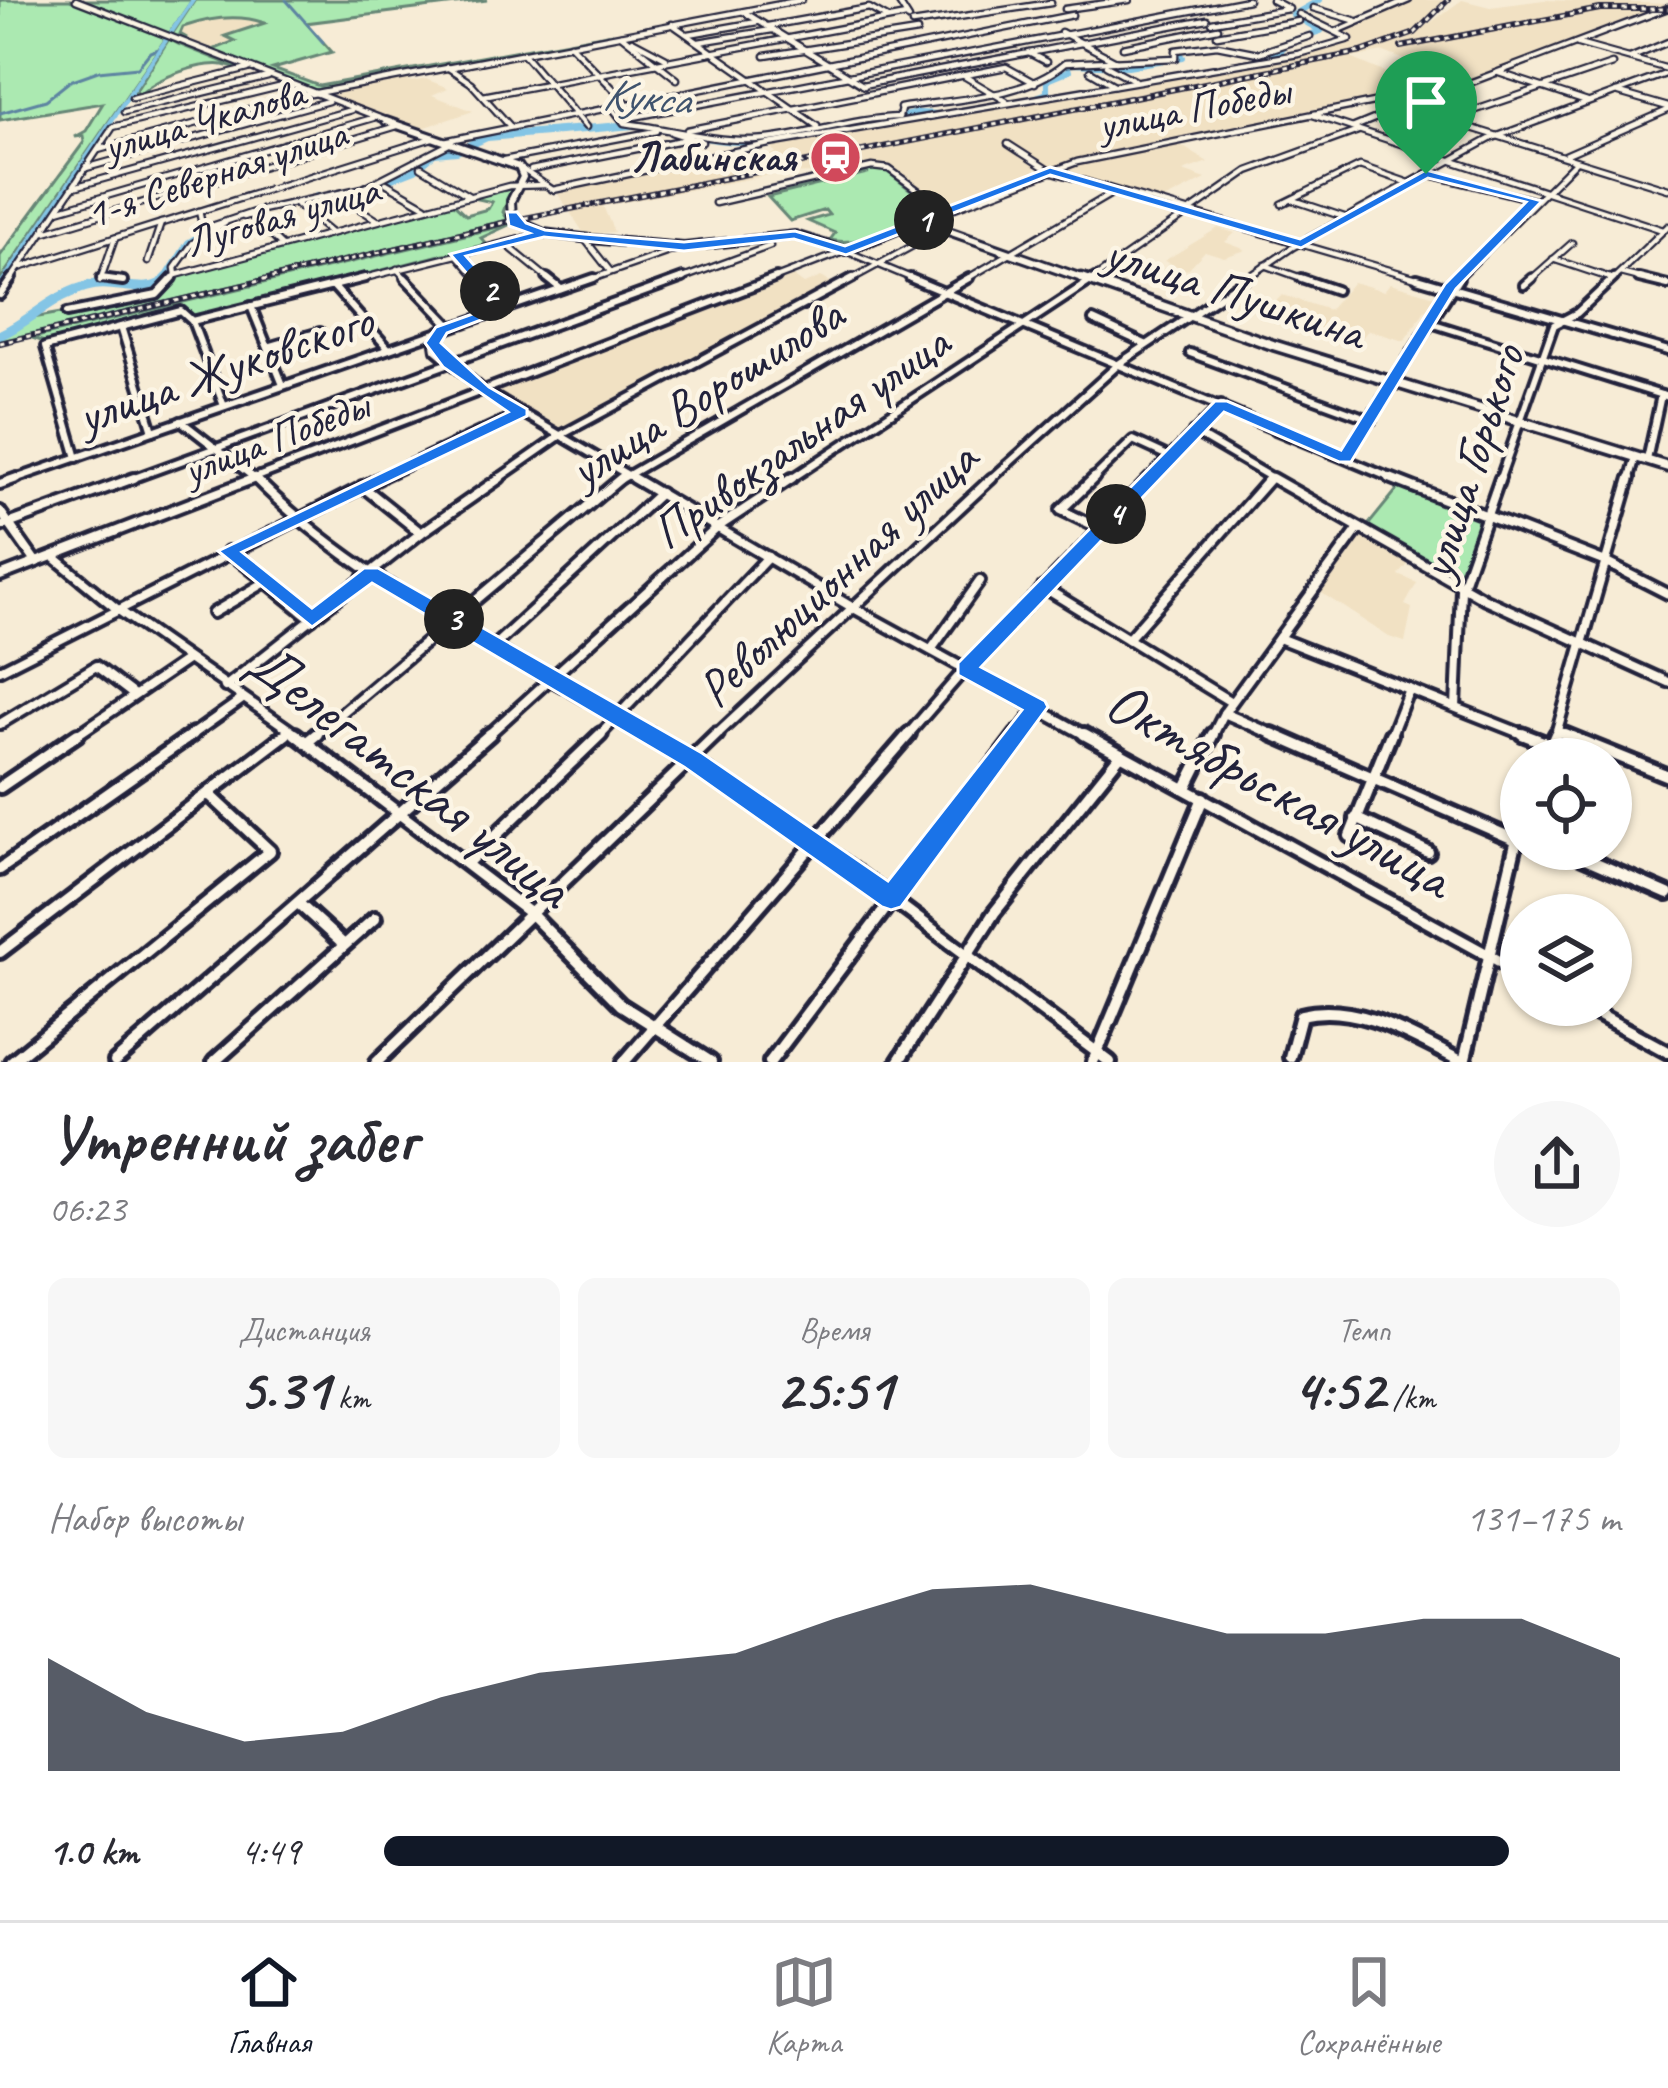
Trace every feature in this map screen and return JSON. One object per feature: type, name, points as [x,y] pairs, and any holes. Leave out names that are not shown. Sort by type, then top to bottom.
[{"type":"main road","points":[[76,0],[351,110],[519,167],[520,186],[511,201],[514,224],[544,233],[684,247],[805,236],[846,251]]},
{"type":"main road","name":"улица Пушкина","points":[[920,221],[1186,316],[1668,467]]},
{"type":"main road","name":"улица Победы","points":[[846,251],[920,221]]},
{"type":"street","points":[[96,151],[309,94],[802,0]]},
{"type":"street","points":[[897,0],[928,44]]},
{"type":"street","points":[[199,211],[203,229],[235,214],[351,192],[408,169],[447,142],[1072,15],[1041,0]]},
{"type":"street","points":[[1065,9],[1129,0]]},
{"type":"street","points":[[1179,0],[1210,21],[1230,46]]},
{"type":"street","points":[[1210,0],[1219,5]]},
{"type":"street","points":[[623,121],[1243,0]]},
{"type":"street","points":[[1272,0],[1336,32],[1409,0]]},
{"type":"street","points":[[913,24],[1051,3]]},
{"type":"street","points":[[688,35],[869,8],[889,19]]},
{"type":"street","points":[[1313,8],[1358,22]]},
{"type":"street","points":[[862,86],[1116,36],[1288,9]]},
{"type":"street","name":"улица Победы","points":[[920,221],[1050,171],[1499,74],[1666,10]]},
{"type":"street","points":[[743,11],[900,108],[1036,83],[1065,63],[1176,58],[1175,50],[1194,46],[1258,52],[1310,36]]},
{"type":"street","points":[[483,96],[906,16]]},
{"type":"street","points":[[1123,47],[1298,16]]},
{"type":"street","points":[[672,24],[818,127]]},
{"type":"street","points":[[698,42],[766,26]]},
{"type":"street","points":[[724,28],[736,36]]},
{"type":"street","points":[[765,56],[917,32]]},
{"type":"street","points":[[1061,32],[1117,62]]},
{"type":"street","name":"Луговая улица","points":[[68,313],[157,295],[176,275],[470,196],[520,186],[550,187],[1298,54],[1350,40],[1336,32]]},
{"type":"street","points":[[620,34],[677,80]]},
{"type":"street","points":[[1116,36],[1135,44]]},
{"type":"street","points":[[628,40],[647,44],[667,59]]},
{"type":"street","points":[[1629,58],[1668,42]]},
{"type":"street","points":[[570,43],[627,103]]},
{"type":"street","points":[[1577,43],[1668,71]]},
{"type":"street","points":[[917,46],[1009,103]]},
{"type":"street","points":[[522,52],[586,127]]},
{"type":"street","points":[[1028,53],[1046,62]]},
{"type":"street","points":[[1476,110],[1612,64]]},
{"type":"street","points":[[1106,65],[1135,80]]},
{"type":"street","points":[[446,66],[511,127]]},
{"type":"street","points":[[530,170],[793,109],[1006,67],[1036,83]]},
{"type":"street","points":[[132,98],[248,69]]},
{"type":"street","points":[[1090,70],[1114,85]]},
{"type":"street","name":"Революционная улица","points":[[377,1062],[850,606],[1120,363],[1265,265],[1449,161],[1498,136],[1668,71]]},
{"type":"street","points":[[1499,74],[1588,103]]},
{"type":"street","points":[[124,112],[268,77]]},
{"type":"street","points":[[1073,81],[1086,90]]},
{"type":"street","points":[[0,295],[113,127],[287,85]]},
{"type":"street","points":[[1615,92],[1668,109]]},
{"type":"street","points":[[85,168],[328,101]]},
{"type":"street","points":[[1384,101],[1668,189]]},
{"type":"street","points":[[611,106],[623,121],[740,150]]},
{"type":"street","name":"Привокзальная улица","points":[[115,1062],[400,815],[718,527],[1248,171],[1403,107]]},
{"type":"street","points":[[504,160],[652,131],[732,141],[775,138],[818,127],[899,117],[900,108]]},
{"type":"street","points":[[1562,157],[1668,109]]},
{"type":"street","name":"улица Чкалова","points":[[73,187],[351,110]]},
{"type":"street","points":[[1311,115],[1666,229]]},
{"type":"street","points":[[58,210],[373,118]]},
{"type":"street","points":[[43,232],[397,126]]},
{"type":"street","points":[[1411,149],[1432,137],[1421,131]]},
{"type":"street","name":"1-я Северная улица","points":[[19,268],[432,138]]},
{"type":"street","points":[[1007,144],[1050,171],[1668,351]]},
{"type":"street","points":[[1345,458],[1450,287],[1576,161]]},
{"type":"street","points":[[1282,203],[1360,166],[1411,183]]},
{"type":"street","points":[[421,167],[470,196]]},
{"type":"street","points":[[519,167],[550,187]]},
{"type":"street","points":[[716,203],[867,167],[887,168],[947,211]]},
{"type":"street","points":[[1426,174],[1535,201]]},
{"type":"street","points":[[386,182],[428,207]]},
{"type":"street","name":"улица Ворошилова","points":[[307,742],[626,474],[739,413],[1116,191]]},
{"type":"street","points":[[343,198],[377,220]]},
{"type":"street","points":[[1291,199],[1348,219]]},
{"type":"street","points":[[297,205],[331,232]]},
{"type":"street","points":[[176,275],[175,268],[194,243],[225,223],[250,215],[282,246]]},
{"type":"street","points":[[148,262],[161,223]]},
{"type":"street","name":"улица Горького","points":[[1456,707],[1460,589],[1554,326],[1613,280],[1666,229]]},
{"type":"street","points":[[225,687],[421,532],[561,435],[942,230]]},
{"type":"street","name":"Луговая улица","points":[[76,458],[45,347],[182,311],[193,321],[544,233]]},
{"type":"street","points":[[115,238],[100,281],[123,281]]},
{"type":"street","points":[[584,238],[610,271]]},
{"type":"street","points":[[4,526],[770,246],[760,239]]},
{"type":"street","points":[[1524,285],[1573,243]]},
{"type":"street","points":[[506,244],[561,289]]},
{"type":"street","name":"улица Жуковского","points":[[0,484],[684,247]]},
{"type":"street","points":[[846,251],[1603,561],[1668,594]]},
{"type":"street","name":"улица Победы","points":[[0,576],[846,251]]},
{"type":"street","points":[[457,254],[505,308]]},
{"type":"street","points":[[1552,259],[1613,280]]},
{"type":"street","points":[[1265,265],[1336,290]]},
{"type":"street","points":[[397,269],[446,328],[433,343],[449,364]]},
{"type":"street","points":[[1620,273],[1668,285]]},
{"type":"street","points":[[333,286],[388,348]]},
{"type":"street","points":[[251,306],[283,385]]},
{"type":"street","points":[[1093,320],[1145,344]]},
{"type":"street","points":[[193,321],[224,406]]},
{"type":"street","points":[[1431,323],[1664,396],[1603,561],[1554,738]]},
{"type":"street","points":[[121,327],[153,431]]},
{"type":"street","points":[[268,347],[320,332]]},
{"type":"street","points":[[1190,352],[1372,420]]},
{"type":"street","name":"Октябрьская улица","points":[[449,364],[483,390],[850,606],[1500,962]]},
{"type":"street","points":[[624,1062],[965,669],[1221,405]]},
{"type":"street","points":[[0,670],[294,518],[521,412]]},
{"type":"street","points":[[181,421],[254,478],[294,518],[371,573],[693,760],[817,843],[969,956],[1094,1058],[1110,1062]]},
{"type":"street","points":[[1193,432],[1460,589],[1581,650],[1668,682]]},
{"type":"street","points":[[1101,529],[1061,510],[1132,440],[1171,457]]},
{"type":"street","points":[[1129,639],[1271,477]]},
{"type":"street","points":[[362,486],[421,532]]},
{"type":"street","points":[[494,645],[660,493]]},
{"type":"street","points":[[0,512],[4,526],[36,562]]},
{"type":"street","points":[[1186,788],[1224,713],[1359,528]]},
{"type":"street","points":[[228,551],[312,619]]},
{"type":"street","name":"Делегатская улица","points":[[53,556],[117,609],[307,742],[467,863],[530,913],[620,1005],[711,1062]]},
{"type":"street","points":[[467,863],[619,716],[768,557]]},
{"type":"street","points":[[931,650],[980,581]]},
{"type":"street","points":[[213,613],[264,583]]},
{"type":"street","points":[[1043,587],[1232,702]]},
{"type":"street","points":[[1278,638],[1534,738]]},
{"type":"street","points":[[0,787],[187,660]]},
{"type":"street","points":[[0,724],[96,666],[134,695]]},
{"type":"street","points":[[1350,836],[1409,689]]},
{"type":"street","points":[[0,869],[241,700]]},
{"type":"street","points":[[770,1062],[1037,707]]},
{"type":"street","points":[[1224,713],[1371,780],[1500,824]]},
{"type":"street","points":[[1558,731],[1668,776]]},
{"type":"street","points":[[0,952],[288,732]]},
{"type":"street","points":[[898,1062],[994,913],[1121,754]]},
{"type":"street","points":[[11,1062],[270,850],[209,794]]},
{"type":"street","points":[[1094,1058],[1203,798]]},
{"type":"street","points":[[1356,818],[1428,851]]},
{"type":"street","points":[[1290,1057],[1301,1015],[1311,1011],[1369,1018],[1464,1062],[1509,870]]},
{"type":"street","points":[[1611,870],[1668,895]]},
{"type":"street","points":[[298,903],[344,945]]},
{"type":"street","points":[[214,1062],[375,918]]},
{"type":"street","points":[[1620,1026],[1668,1052]]},
{"type":"shaded area","points":[[1411,0],[1445,0],[1425,23],[1401,39],[1405,41],[1462,0],[1490,7],[1544,0],[1668,4],[1521,64],[1470,79],[1444,83],[1419,76],[1412,73],[1426,68],[1384,52],[1351,58],[1417,86],[1397,92],[1403,96],[1048,168],[1004,143],[1036,165],[1034,172],[946,203],[930,189],[921,192],[890,168],[863,164],[820,173],[775,174],[603,206],[614,232],[585,235],[558,194],[742,151],[751,159],[776,154],[769,144],[1310,53],[1355,40],[1339,32]]},
{"type":"shaded area","points":[[244,16],[268,24],[227,35],[237,40],[213,51],[180,34],[183,27],[197,22]]},
{"type":"shaded area","points":[[399,77],[413,82],[426,79],[448,88],[432,95],[473,111],[417,130],[328,95],[331,90]]},
{"type":"shaded area","points":[[1177,143],[1208,162],[1183,171],[1206,179],[1158,203],[1054,171]]},
{"type":"shaded area","points":[[1218,228],[1235,233],[1225,242],[1246,250],[1224,257],[1205,251],[1187,270],[1164,261]]},
{"type":"shaded area","points":[[790,274],[804,284],[821,277],[836,285],[562,432],[492,390]]},
{"type":"shaded area","points":[[1353,282],[1384,291],[1390,283],[1435,296],[1404,341],[1368,330],[1359,342],[1348,338],[1342,345],[1260,318],[1282,295],[1329,310]]},
{"type":"shaded area","points":[[1360,532],[1411,561],[1399,575],[1417,583],[1405,605],[1412,608],[1405,642],[1389,637],[1317,590]]},
{"type":"green space","points":[[0,0],[70,0],[166,38],[0,280],[0,256],[84,142],[83,136],[75,137],[86,131],[103,103],[0,120]]},
{"type":"green space","points":[[83,0],[192,0],[168,35]]},
{"type":"green space","points":[[195,0],[487,0],[306,23],[332,52],[273,69],[319,86],[613,33],[311,91],[187,42],[213,50],[235,41],[225,36],[265,23],[214,19],[183,27],[180,34],[187,38],[171,36]]},
{"type":"green space","points":[[169,39],[241,69],[223,65],[192,68],[131,98]]},
{"type":"green space","points":[[864,169],[884,169],[934,208],[883,233],[842,242],[830,240],[835,233],[808,221],[829,215],[825,210],[790,221],[768,197],[867,173]]},
{"type":"green space","points":[[512,189],[503,212],[508,220],[0,342],[0,337],[33,318],[156,296],[178,276],[452,202],[466,215],[488,209],[492,202],[469,197]]},
{"type":"green space","points":[[511,224],[481,238],[490,248],[444,254],[194,319],[184,310],[50,344],[32,338]]},
{"type":"green space","points":[[1400,486],[1481,517],[1458,585],[1365,529]]},
{"type":"waterway","points":[[3,281],[193,0]]},
{"type":"waterway","points":[[286,0],[323,42]]},
{"type":"waterway","name":"Кукса","points":[[1252,52],[1281,51],[1284,43],[1321,31],[1293,15],[1319,0]]},
{"type":"waterway","points":[[0,113],[46,100],[70,81],[98,71],[138,67],[150,52],[163,47]]},
{"type":"waterway","name":"Кукса","points":[[1031,99],[1047,93],[1047,80],[1069,71],[1067,64],[1128,66],[1183,57],[1179,52],[1190,48]]},
{"type":"waterway","name":"Кукса","points":[[881,122],[917,113],[940,114]]},
{"type":"waterway","name":"Кукса","points":[[684,132],[759,141],[881,122]]},
{"type":"waterway","name":"Кукса","points":[[871,124],[881,122]]},
{"type":"waterway","name":"Кукса","points":[[317,197],[348,195],[415,169],[434,153],[457,151],[487,137],[634,125]]},
{"type":"waterway","name":"Кукса","points":[[167,278],[189,243],[222,222]]},
{"type":"waterway","points":[[0,286],[6,278]]},
{"type":"waterway","name":"Кукса","points":[[0,335],[79,289],[102,284],[152,287],[167,278]]},
{"type":"railway","points":[[0,343],[515,220],[1361,52],[1415,33],[1448,0]]},
{"type":"railway","points":[[1401,47],[1600,9],[1668,9]]},
{"type":"place","name":"Лабинская","points":[[835,157]]},
{"type":"route","points":[[1050,171],[1301,244],[1426,174],[1535,201],[1450,287],[1345,458],[1221,405],[965,669],[1037,707],[891,898],[693,760],[371,573],[312,619],[228,551],[521,412],[449,364],[433,343],[441,330],[505,308],[457,254],[544,233],[514,224],[512,215],[522,226],[584,238],[684,247],[795,235],[846,251],[1050,171]]}]
